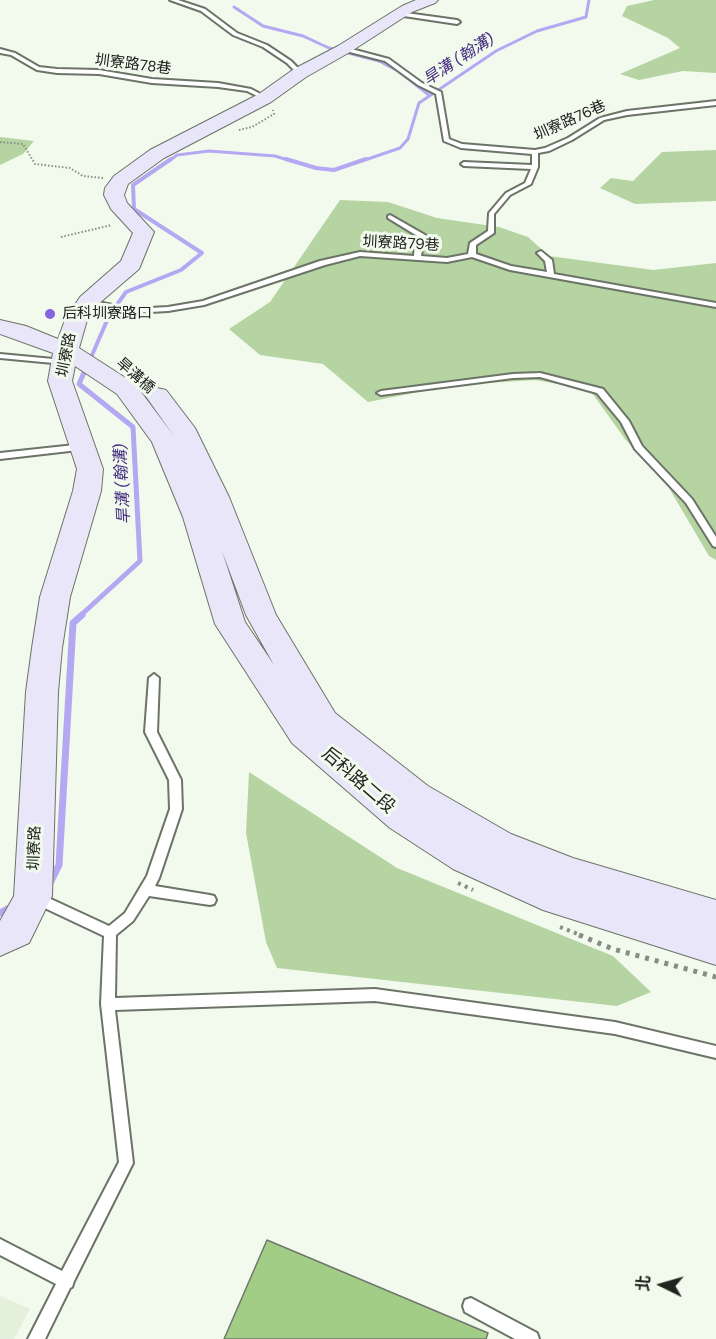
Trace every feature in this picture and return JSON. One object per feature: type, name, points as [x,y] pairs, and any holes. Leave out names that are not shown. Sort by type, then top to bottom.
[{"type":"street","points":[[137,223],[118,205],[114,195],[121,180],[157,154],[265,98],[300,73],[344,50],[399,14],[430,0]]},
{"type":"street","name":"圳寮路","points":[[0,939],[16,931],[33,896],[46,648],[55,597],[87,491],[90,469],[60,381],[76,320],[88,302],[130,264],[144,232],[137,223]]},
{"type":"street","points":[[0,313],[67,349]]},
{"type":"street","points":[[0,327],[18,331],[67,349]]},
{"type":"street","name":"旱溝橋","points":[[67,349],[126,389],[175,437]]},
{"type":"street","name":"后科路二段","points":[[175,437],[215,497],[261,615],[322,722],[416,796],[498,844],[567,871],[716,916]]},
{"type":"street","name":"后科路二段","points":[[175,437],[230,624],[304,734],[402,818],[466,858],[556,899],[716,948]]},
{"type":"lane","points":[[173,0],[203,10],[235,34],[265,46],[289,62],[300,73]]},
{"type":"lane","points":[[399,14],[457,22]]},
{"type":"lane","name":"圳寮路76巷","points":[[344,50],[387,60],[420,84],[439,93],[446,140],[461,146],[535,152],[547,150],[570,140],[602,119],[627,112],[687,104],[716,103]]},
{"type":"lane","name":"圳寮路78巷","points":[[0,51],[13,54],[37,68],[99,72],[152,81],[218,85],[249,90],[265,98]]},
{"type":"lane","points":[[708,105],[716,108]]},
{"type":"lane","points":[[472,255],[472,244],[492,232],[491,214],[508,194],[528,184],[535,167],[535,152]]},
{"type":"lane","points":[[464,164],[535,167]]},
{"type":"lane","points":[[390,217],[423,236],[419,243],[417,257]]},
{"type":"lane","points":[[541,253],[549,260],[551,276]]},
{"type":"lane","name":"圳寮路79巷","points":[[88,302],[132,310],[168,309],[204,303],[323,263],[360,254],[447,260],[472,255],[510,268],[716,305]]},
{"type":"lane","points":[[0,356],[67,349]]},
{"type":"lane","points":[[381,393],[491,378],[540,375],[600,391],[625,421],[638,447],[689,501],[716,544]]},
{"type":"lane","points":[[0,456],[84,447]]},
{"type":"lane","points":[[36,1339],[126,1163],[108,1004],[111,933],[129,917],[153,878],[176,809],[175,780],[151,732],[154,678]]},
{"type":"lane","points":[[146,890],[210,900]]},
{"type":"lane","points":[[33,896],[111,933]]},
{"type":"lane","points":[[108,1004],[375,995],[615,1028],[716,1052]]},
{"type":"lane","points":[[0,1247],[67,1282]]},
{"type":"lane","points":[[471,1306],[531,1339]]},
{"type":"path","points":[[0,142],[23,144],[35,164],[70,168],[82,176],[121,180]]},
{"type":"path","points":[[61,237],[108,225],[137,223]]},
{"type":"shaded area","points":[[0,1296],[30,1309],[14,1339],[0,1339]]},
{"type":"green space","points":[[654,0],[716,0],[716,73],[683,71],[639,80],[620,74],[680,48],[668,38],[622,16],[627,6]]},
{"type":"green space","points":[[0,137],[34,141],[23,154],[0,165]]},
{"type":"green space","points":[[716,150],[716,201],[635,204],[600,188],[611,178],[633,181],[662,152]]},
{"type":"green space","points":[[340,200],[388,202],[437,218],[499,227],[528,237],[549,256],[653,270],[716,263],[716,560],[709,556],[669,488],[625,439],[590,390],[536,380],[454,385],[368,402],[323,364],[260,355],[229,329],[270,302]]},
{"type":"green space","points":[[249,772],[397,868],[613,956],[651,992],[617,1006],[277,968],[266,942],[246,833]]},
{"type":"building","points":[[267,1240],[488,1333],[486,1339],[224,1339]]},
{"type":"waterway","name":"旱溝 (翰溝)","points":[[362,161],[400,148],[408,139],[419,103],[496,51],[537,31],[586,17],[589,0]]},
{"type":"waterway","points":[[234,7],[263,26],[303,36],[329,48],[379,61],[398,71],[429,95]]},
{"type":"waterway","name":"旱溝 (翰溝)","points":[[169,161],[177,155],[209,151],[275,156],[291,161]]},
{"type":"waterway","name":"旱溝 (翰溝)","points":[[89,362],[109,316],[126,292],[181,270],[202,253],[134,209],[133,185],[171,159]]},
{"type":"waterway","name":"旱溝 (翰溝)","points":[[286,159],[316,168],[334,170],[366,159]]},
{"type":"waterway","name":"旱溝 (翰溝)","points":[[80,616],[140,561],[133,427],[79,384],[89,361]]},
{"type":"waterway","name":"旱溝 (翰溝)","points":[[48,887],[59,865],[73,623],[82,615]]},
{"type":"waterway","name":"旱溝 (翰溝)","points":[[0,913],[13,906]]},
{"type":"place","name":"后科圳寮路口","points":[[50,314]]}]
